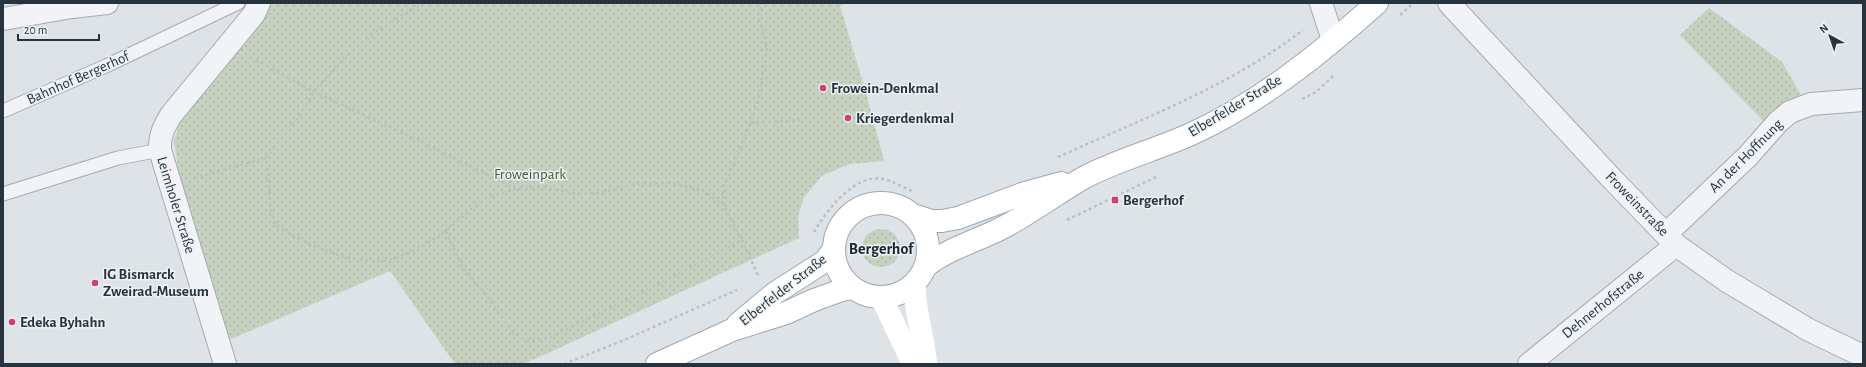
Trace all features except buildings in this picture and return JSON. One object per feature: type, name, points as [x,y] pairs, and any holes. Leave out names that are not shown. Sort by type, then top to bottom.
[{"type":"main road","name":"Elberfelder Straße","points":[[916,216],[931,221],[958,218],[1025,193],[1086,177],[1189,135],[1216,121],[1273,86],[1333,40],[1377,3]]},
{"type":"main road","name":"Elberfelder Straße","points":[[921,274],[937,258],[1002,228],[1086,177]]},
{"type":"main road","points":[[921,274],[899,293],[879,297],[861,293],[852,288],[840,272],[835,262],[835,237],[840,225],[858,208],[882,202],[895,204],[906,209],[916,216],[923,227],[927,240],[928,251],[921,274],[914,294],[925,350],[926,364]]},
{"type":"main road","name":"Elberfelder Straße","points":[[732,330],[775,293],[825,261],[834,249]]},
{"type":"main road","name":"Elberfelder Straße","points":[[657,364],[732,330],[786,313],[821,297],[852,288]]},
{"type":"main road","points":[[879,297],[885,305],[913,364]]},
{"type":"street","points":[[43,3],[72,7]]},
{"type":"street","points":[[3,19],[72,7],[107,3]]},
{"type":"street","name":"Leimholer Straße","points":[[225,364],[160,150],[161,134],[171,115],[254,14],[259,3]]},
{"type":"street","name":"Froweinstraße","points":[[1449,3],[1613,180],[1671,239],[1727,281],[1809,330],[1863,356]]},
{"type":"street","points":[[1323,8],[1333,40]]},
{"type":"street","name":"An der Hoffnung","points":[[1671,239],[1778,122],[1790,112],[1811,104],[1863,100]]},
{"type":"street","name":"Dehnerhofstraße","points":[[1529,364],[1671,239]]},
{"type":"lane","name":"Bahnhof Bergerhof","points":[[3,111],[106,66],[238,3]]},
{"type":"lane","points":[[3,194],[118,158],[160,150]]},
{"type":"path","points":[[193,178],[266,158],[299,117],[314,92],[346,56],[379,29],[424,3]]},
{"type":"path","points":[[723,205],[724,185],[743,143],[759,96],[767,48],[759,18],[762,3]]},
{"type":"path","points":[[1051,161],[1196,96],[1247,69],[1290,40],[1323,8]]},
{"type":"path","points":[[228,45],[314,92],[418,140],[516,189]]},
{"type":"path","points":[[750,123],[800,120]]},
{"type":"path","points":[[266,158],[271,210],[275,225],[296,237],[330,252],[364,261],[387,260],[419,249],[446,231],[464,214],[490,197],[516,189],[544,187],[578,194],[599,193],[637,184],[672,183],[704,191],[723,205],[742,240],[759,280]]},
{"type":"path","points":[[812,236],[831,205],[849,190],[867,180],[882,179],[914,193]]},
{"type":"path","points":[[446,231],[462,266],[490,300],[512,333],[527,341],[548,338],[648,290],[742,240]]},
{"type":"path","points":[[564,364],[622,341],[740,289]]},
{"type":"green space","name":"Froweinpark","points":[[273,3],[846,3],[840,6],[866,93],[884,161],[850,164],[823,175],[804,197],[798,217],[799,238],[524,364],[455,364],[390,271],[217,345],[180,182],[174,140],[182,117]]},
{"type":"green space","points":[[1709,8],[1782,62],[1801,95],[1785,103],[1765,123],[1680,35]]},
{"type":"green space","points":[[877,229],[885,229],[895,234],[899,241],[899,255],[895,262],[885,267],[877,267],[867,262],[865,259],[862,252],[862,244],[867,234],[870,232]]},
{"type":"place","name":"Frowein-Denkmal","points":[[823,88]]},
{"type":"place","name":"Kriegerdenkmal","points":[[848,118]]},
{"type":"place","name":"Bergerhof","points":[[1115,200]]},
{"type":"place","name":"IG Bismarck Zweirad-Museum","points":[[95,283]]},
{"type":"place","name":"Edeka Byhahn","points":[[12,322]]},
{"type":"district","name":"Bergerhof","points":[[881,249]]}]
